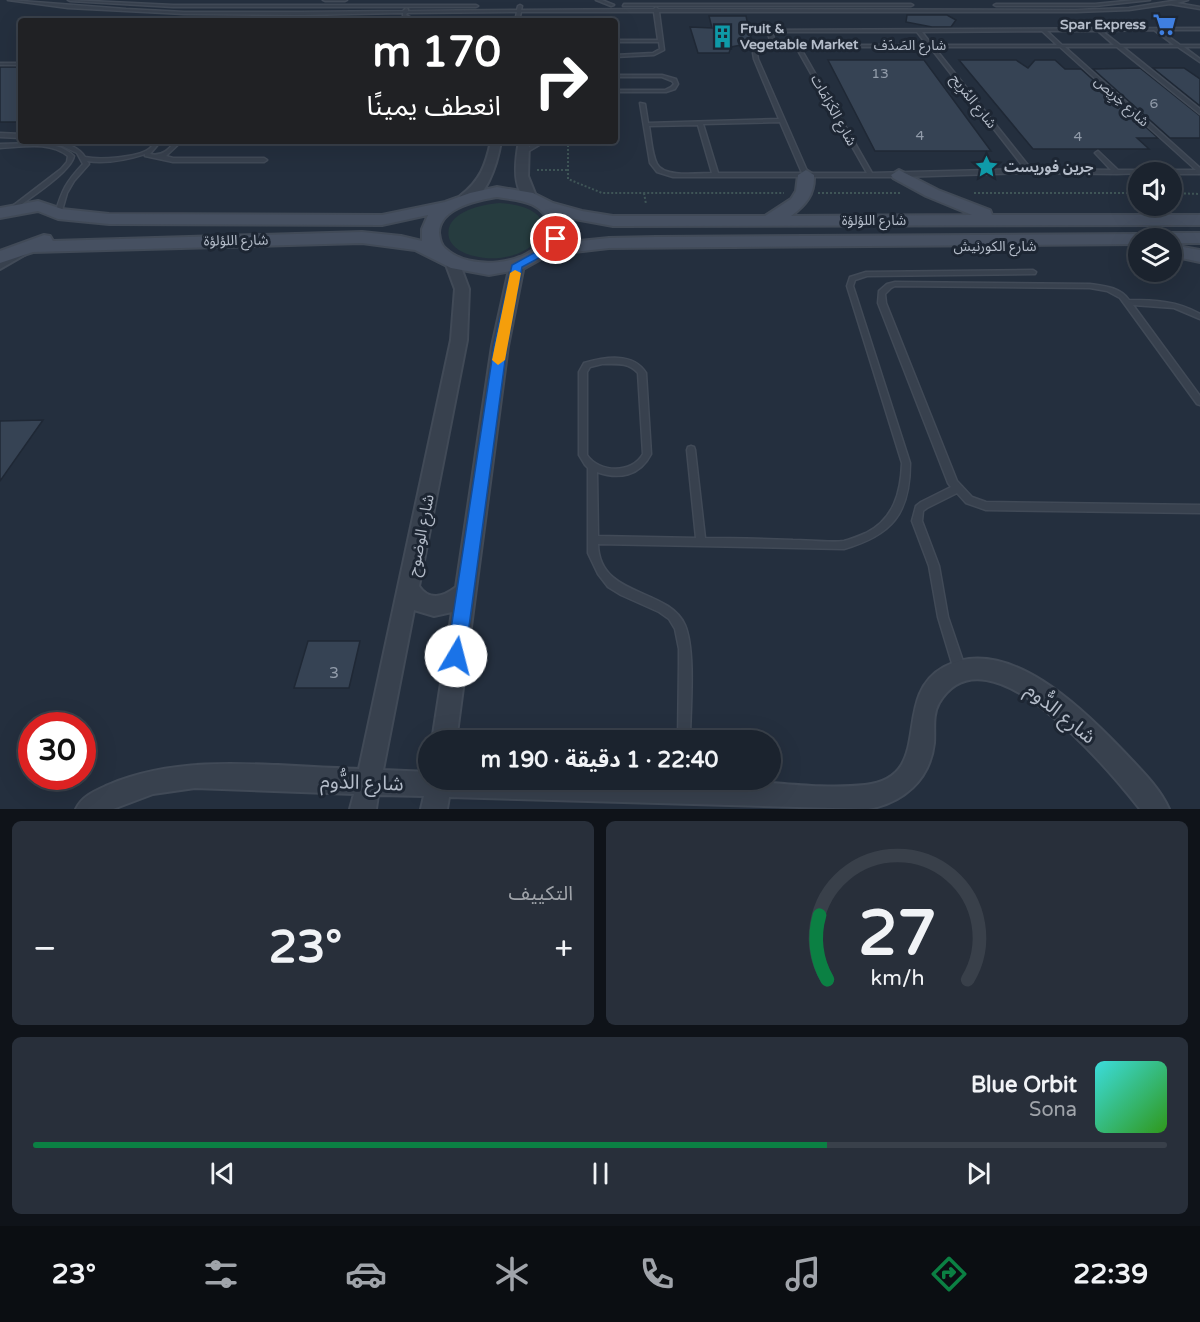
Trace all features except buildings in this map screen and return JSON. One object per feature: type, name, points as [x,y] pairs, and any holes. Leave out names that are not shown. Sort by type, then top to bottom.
[{"type":"street","points":[[457,202],[497,192],[530,196],[550,207],[558,217],[560,228],[556,239],[547,250],[534,259],[517,265],[483,269],[445,257],[432,244],[430,234],[440,214],[457,202],[475,191],[489,174],[495,144]]},
{"type":"street","points":[[523,147],[520,170],[525,189],[530,196]]},
{"type":"street","points":[[899,175],[932,194],[1002,220]]},
{"type":"street","points":[[768,220],[787,212],[801,201],[806,184]]},
{"type":"street","name":"شارع اللؤلؤة","points":[[6,211],[41,207],[52,209],[58,214],[109,219],[382,220],[457,202]]},
{"type":"street","name":"شارع اللؤلؤة","points":[[550,207],[580,216],[613,221],[1200,220]]},
{"type":"street","points":[[0,265],[55,230],[59,221],[58,214]]},
{"type":"street","points":[[1158,221],[1200,228]]},
{"type":"street","name":"شارع اللؤلؤة","points":[[26,249],[154,241],[375,238],[423,246],[445,257]]},
{"type":"street","points":[[1182,238],[1200,238]]},
{"type":"street","name":"شارع اللؤلؤة","points":[[547,250],[609,243],[1128,239]]},
{"type":"street","name":"شارع الكورنيش","points":[[852,241],[898,246],[1128,247]]},
{"type":"street","points":[[0,257],[26,249]]},
{"type":"street","points":[[1182,253],[1200,256]]},
{"type":"street","name":"شارع الوضوح","points":[[363,809],[459,340],[462,289],[445,257]]},
{"type":"street","points":[[445,730],[500,346],[517,265]]},
{"type":"street","points":[[409,589],[414,598],[432,607],[444,606],[455,601],[464,593]]},
{"type":"street","name":"شارع الدُّوم","points":[[686,790],[845,798],[877,795],[891,790],[902,783],[918,760],[924,713],[937,686],[960,670],[992,670],[1010,675],[1028,684],[1089,733],[1119,764],[1156,809]]},
{"type":"street","name":"شارع الدُّوم","points":[[89,809],[119,793],[171,777],[418,782]]},
{"type":"street","points":[[434,809],[438,790]]},
{"type":"lane","points":[[10,0],[60,7],[148,12],[405,12],[520,8]]},
{"type":"lane","points":[[70,0],[173,6],[890,11],[1076,11],[1129,9],[1186,0]]},
{"type":"lane","points":[[295,13],[298,0]]},
{"type":"lane","points":[[325,0],[472,0]]},
{"type":"lane","points":[[327,6],[336,0]]},
{"type":"lane","points":[[598,0],[612,5]]},
{"type":"lane","points":[[720,5],[745,0]]},
{"type":"lane","points":[[866,0],[886,5],[890,11]]},
{"type":"lane","points":[[539,8],[612,5],[656,8],[720,5],[1095,4],[1148,0]]},
{"type":"lane","points":[[1164,0],[1171,3],[1200,6]]},
{"type":"lane","points":[[1182,1],[1200,6]]},
{"type":"lane","points":[[408,6],[404,16],[409,18]]},
{"type":"lane","points":[[518,18],[520,8]]},
{"type":"lane","points":[[537,18],[539,8]]},
{"type":"lane","points":[[618,56],[654,54],[662,49],[656,8]]},
{"type":"lane","points":[[806,184],[754,53],[761,48],[774,46],[769,31],[1200,29]]},
{"type":"lane","name":"شارع خِرِيص","points":[[1043,30],[1200,172]]},
{"type":"lane","points":[[1100,30],[1200,111]]},
{"type":"lane","points":[[1156,30],[1200,61]]},
{"type":"lane","name":"شارع المُرِيح","points":[[919,31],[1029,171]]},
{"type":"lane","points":[[618,41],[661,40]]},
{"type":"lane","name":"شارع الصَدَف","points":[[774,46],[1200,46]]},
{"type":"lane","name":"شارع الكَرَامَات","points":[[797,46],[870,174]]},
{"type":"lane","points":[[0,64],[18,64]]},
{"type":"lane","points":[[618,76],[662,76],[674,80],[676,84],[674,88],[666,91],[618,91]]},
{"type":"lane","points":[[642,104],[652,163],[659,171],[680,176],[716,176],[806,184],[870,174],[1029,171],[1200,172]]},
{"type":"lane","points":[[646,125],[782,120]]},
{"type":"lane","points":[[700,123],[716,176]]},
{"type":"lane","points":[[0,135],[18,136]]},
{"type":"lane","points":[[58,214],[64,193],[71,180],[86,164],[73,147],[64,144]]},
{"type":"lane","points":[[156,144],[147,155],[150,157],[173,160],[264,160]]},
{"type":"lane","points":[[162,157],[176,144]]},
{"type":"lane","points":[[0,146],[51,146],[65,149],[71,156],[70,162],[63,170],[6,211]]},
{"type":"lane","points":[[82,158],[112,161],[150,151]]},
{"type":"lane","points":[[1098,153],[1117,172]]},
{"type":"lane","points":[[593,540],[844,545],[863,541],[878,532],[899,507],[904,493],[906,463],[850,286],[855,277],[866,274],[1033,272]]},
{"type":"lane","points":[[1200,402],[1127,302],[1109,289],[1090,286],[896,284],[881,293],[882,303],[957,489],[969,500],[987,506],[1200,509]]},
{"type":"lane","points":[[1127,302],[1171,304],[1200,317]]},
{"type":"lane","points":[[592,468],[603,472],[627,470],[638,467],[646,459],[642,372],[633,363],[596,362],[587,365],[583,372],[583,455],[592,468],[593,540],[597,564],[612,584],[623,592],[665,609],[681,627],[684,644],[684,730]]},
{"type":"lane","points":[[691,450],[701,542]]},
{"type":"lane","points":[[957,489],[924,505],[920,509],[917,521],[934,566],[943,617],[960,670]]},
{"type":"path","points":[[568,144],[568,179],[602,193],[644,194],[806,184],[932,194]]},
{"type":"path","points":[[537,170],[568,170]]},
{"type":"path","points":[[967,193],[1128,193]]},
{"type":"path","points":[[644,194],[646,204]]},
{"type":"path","points":[[1182,194],[1198,194]]},
{"type":"green space","points":[[500,203],[525,208],[538,216],[543,226],[539,237],[529,247],[514,255],[495,258],[470,255],[453,245],[449,238],[449,229],[458,216],[484,205]]},
{"type":"slow traffic","points":[[498,360],[515,273]]},
{"type":"place","name":"Spar Express","points":[[1164,24]]},
{"type":"place","name":"Fruit & Vegetable Market","points":[[722,36]]},
{"type":"place","name":"جرين فوريست","points":[[986,167]]},
{"type":"route","points":[[456,656],[500,346],[517,265],[534,259],[547,250],[556,239]]}]
